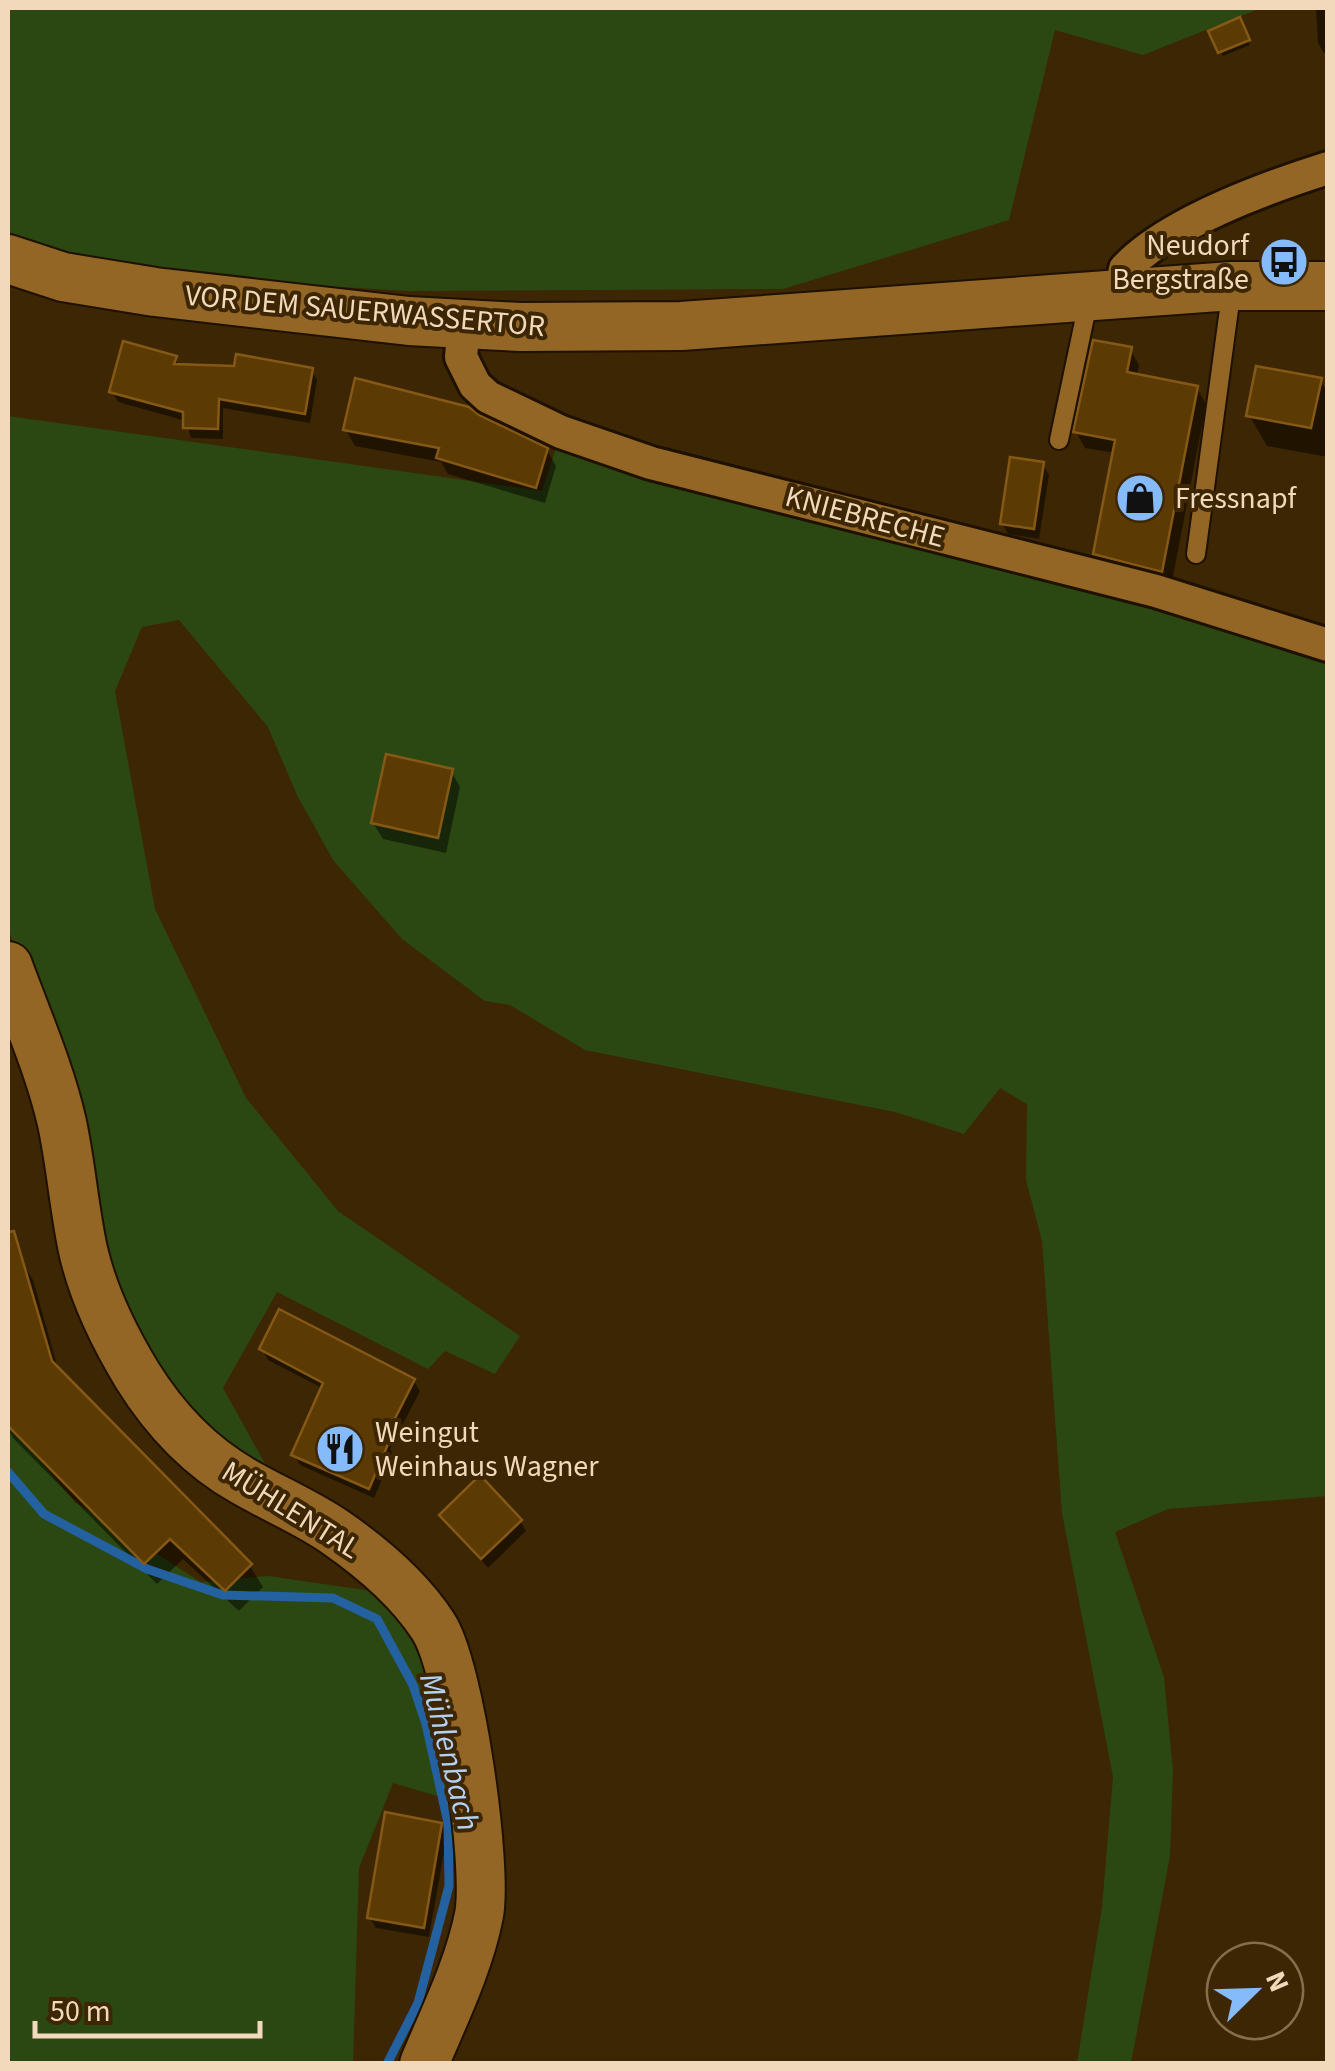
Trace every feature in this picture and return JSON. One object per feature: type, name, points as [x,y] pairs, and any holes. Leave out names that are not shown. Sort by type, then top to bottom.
[{"type":"main road","name":"VOR DEM SAUERWASSERTOR","points":[[8,259],[63,277],[155,292],[373,318],[577,328],[786,320],[1232,286],[1328,286]]},
{"type":"main road","name":"MÜHLENTAL","points":[[8,966],[61,1119],[90,1276],[138,1376],[170,1419],[205,1455],[244,1482],[334,1532],[389,1575],[420,1608],[443,1644],[452,1678],[482,1874],[478,1917],[466,1960],[424,2064]]},
{"type":"street","points":[[1105,297],[1125,269],[1164,238],[1265,190],[1328,168]]},
{"type":"street","name":"KNIEBRECHE","points":[[464,324],[461,357],[475,385],[488,396],[561,432],[651,463],[1156,591],[1328,645]]},
{"type":"lane","points":[[1196,554],[1232,286]]},
{"type":"lane","points":[[1059,440],[1105,297]]},
{"type":"green space","points":[[8,8],[1261,8],[1143,55],[1055,30],[1009,220],[783,289],[408,291],[124,274],[8,232]]},
{"type":"green space","points":[[8,416],[542,491],[560,436],[1327,654],[1327,1496],[1168,1509],[1115,1532],[1164,1677],[1173,1771],[1170,1856],[1131,2063],[1077,2063],[1102,1907],[1113,1777],[1062,1513],[1042,1241],[1026,1180],[1027,1104],[1000,1088],[964,1134],[895,1112],[585,1050],[510,1005],[485,1001],[402,939],[333,860],[297,795],[268,727],[179,620],[142,627],[115,691],[155,909],[246,1098],[338,1211],[520,1336],[495,1374],[445,1351],[428,1369],[277,1292],[223,1388],[272,1476],[223,1447],[165,1383],[115,1295],[8,926]]},
{"type":"green space","points":[[8,1423],[75,1502],[201,1582],[268,1576],[386,1593],[416,1625],[461,1803],[393,1783],[359,1868],[353,2063],[8,2063]]},
{"type":"building","points":[[1240,17],[1250,40],[1218,53],[1208,31]]},
{"type":"building","name":"Fressnapf","points":[[1093,340],[1132,347],[1127,372],[1198,386],[1162,572],[1093,554],[1115,440],[1073,432]]},
{"type":"building","points":[[123,341],[177,356],[174,364],[234,366],[236,354],[313,368],[305,414],[219,399],[218,429],[183,428],[183,412],[109,392]]},
{"type":"building","points":[[1256,366],[1322,378],[1311,428],[1246,416]]},
{"type":"building","points":[[355,378],[469,407],[548,448],[536,488],[436,458],[439,448],[343,430]]},
{"type":"building","points":[[1010,457],[1044,462],[1034,529],[1000,524]]},
{"type":"building","points":[[386,754],[453,769],[438,838],[371,823]]},
{"type":"building","points":[[14,1231],[52,1361],[252,1564],[225,1591],[170,1539],[144,1564],[8,1426],[8,1232]]},
{"type":"building","points":[[279,1309],[415,1379],[384,1440],[389,1442],[369,1489],[291,1455],[323,1383],[259,1349]]},
{"type":"building","points":[[480,1475],[522,1520],[481,1559],[439,1515]]},
{"type":"building","points":[[385,1812],[442,1823],[424,1928],[367,1918]]},
{"type":"waterway","name":"Mühlenbach","points":[[8,1472],[44,1514],[147,1569],[223,1595],[333,1598],[377,1619],[413,1685],[426,1724],[448,1823],[449,1886],[418,2003],[387,2064]]},
{"type":"place","name":"Neudorf Bergstraße","points":[[1284,262]]},
{"type":"place","name":"Fressnapf","points":[[1140,498]]},
{"type":"place","name":"Weingut Weinhaus Wagner","points":[[340,1449]]}]
